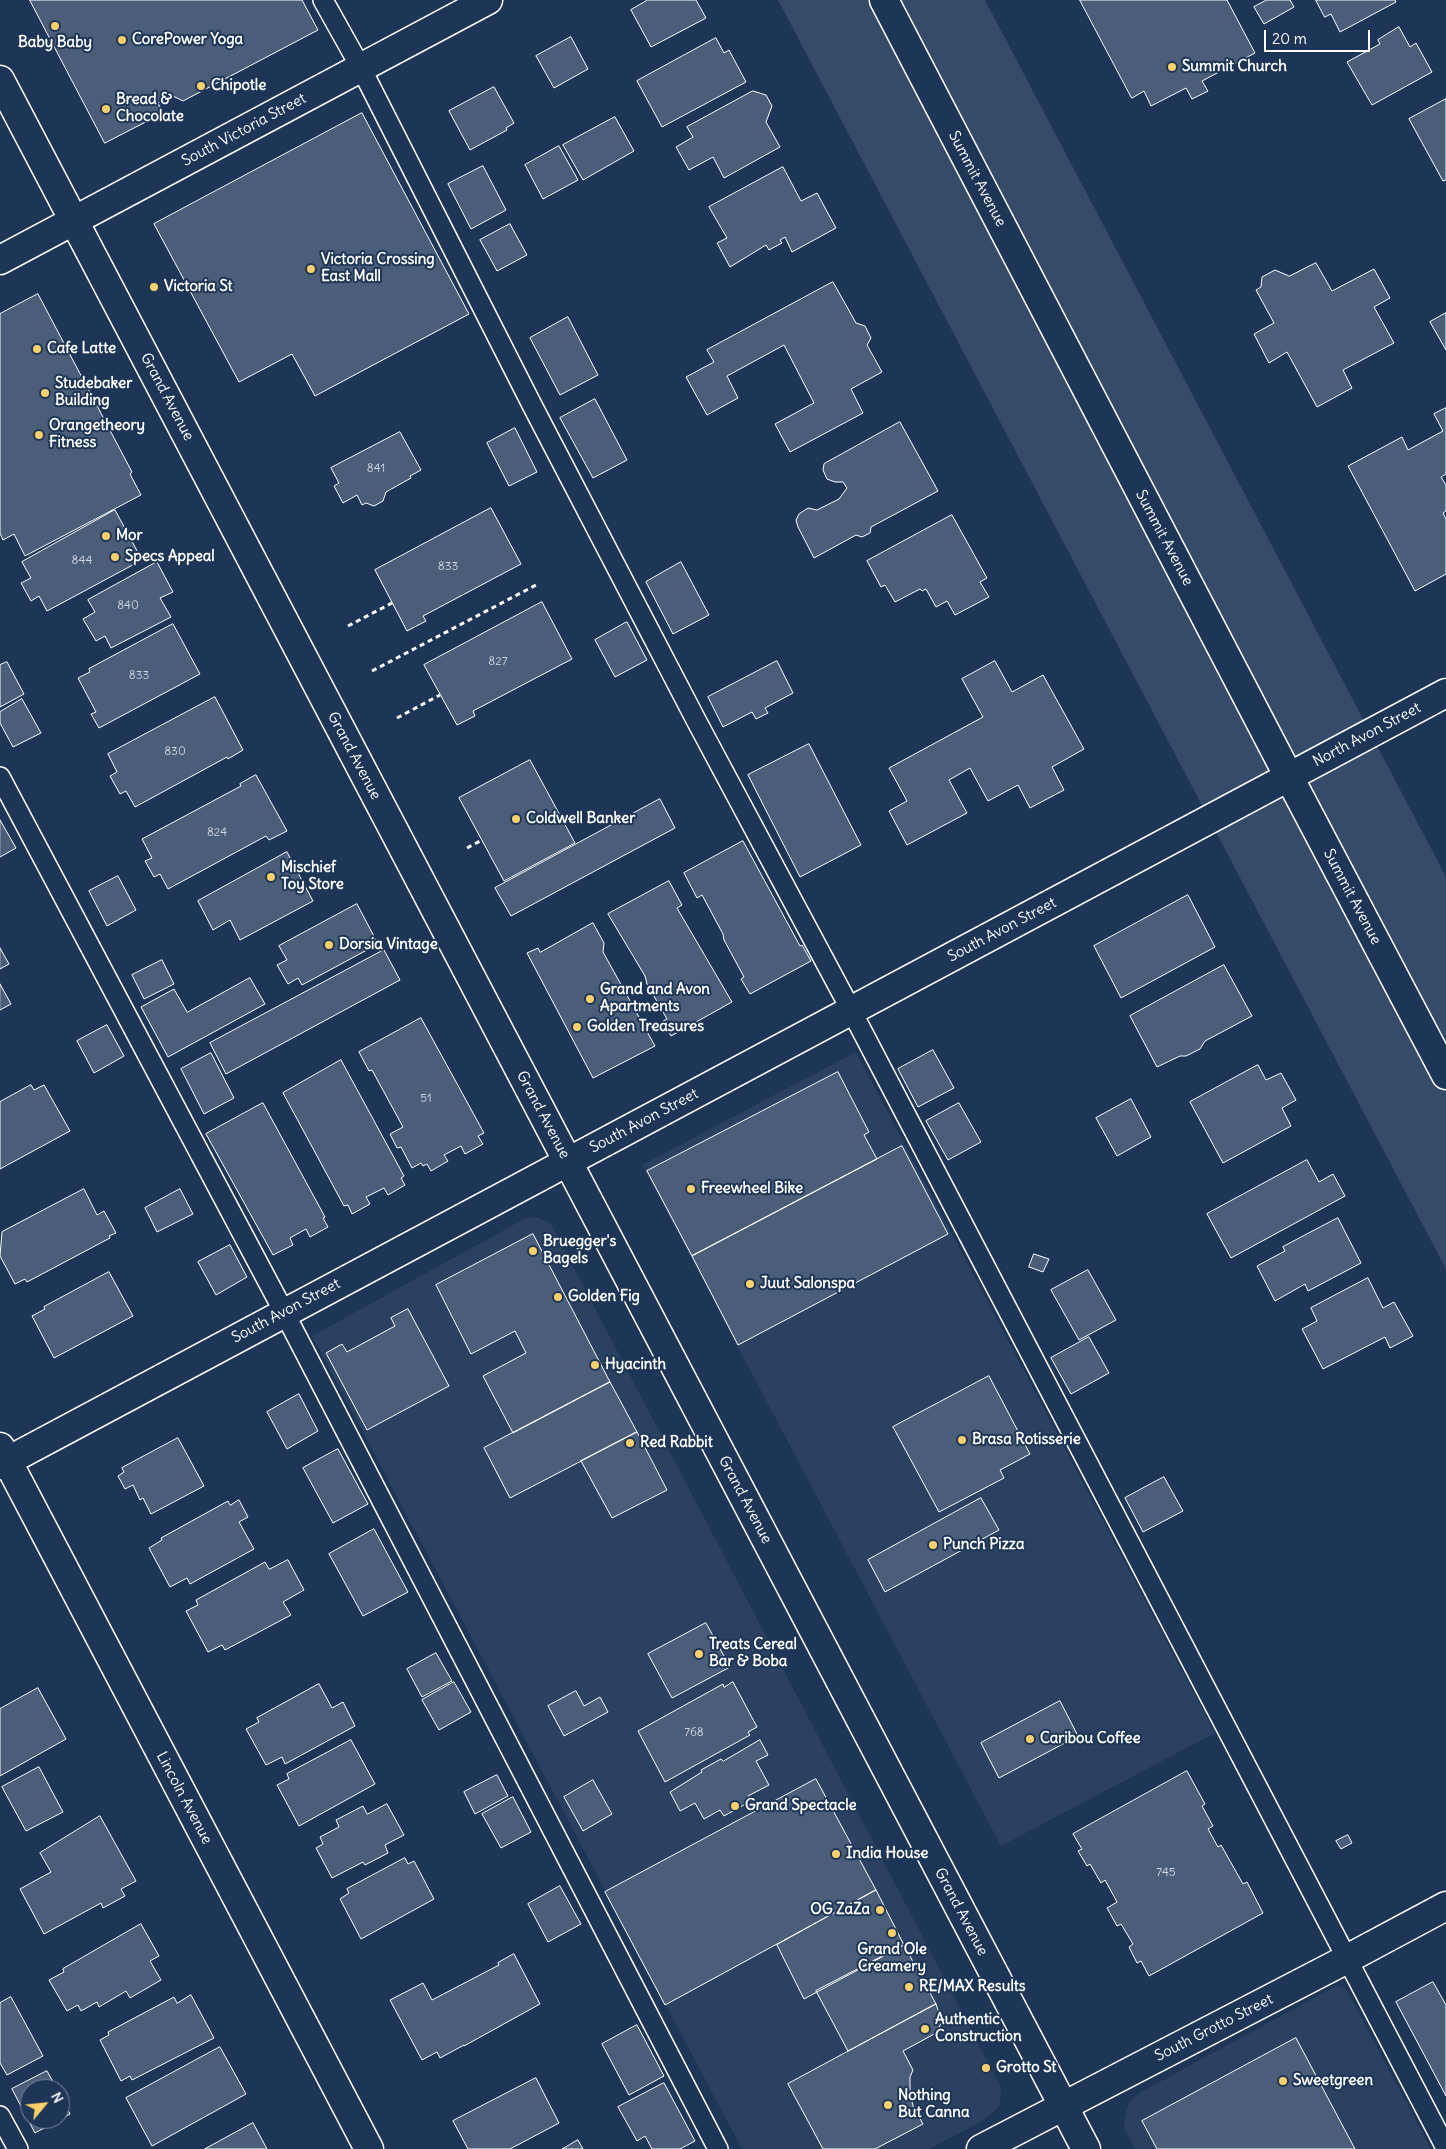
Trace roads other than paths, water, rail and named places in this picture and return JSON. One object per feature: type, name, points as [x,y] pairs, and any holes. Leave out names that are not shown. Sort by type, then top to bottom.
[{"type":"street","name":"South Victoria Street","points":[[0,260],[488,0]]},
{"type":"street","name":"Summit Avenue","points":[[884,0],[1289,778],[1446,1074]]},
{"type":"street","name":"Grand Avenue","points":[[0,80],[1086,2149]]},
{"type":"street","name":"North Avon Street","points":[[1289,778],[1446,693]]},
{"type":"street","name":"South Avon Street","points":[[2,1457],[284,1312],[1289,778]]},
{"type":"street","name":"Lincoln Avenue","points":[[2,1457],[369,2149]]},
{"type":"street","name":"South Grotto Street","points":[[981,2149],[1347,1960],[1446,1906]]},
{"type":"lane","points":[[323,0],[361,68],[532,405],[696,720],[852,1010],[1446,2148]]},
{"type":"lane","points":[[0,777],[284,1312],[718,2149]]},
{"type":"lane","points":[[0,2116],[18,2149]]},
{"type":"place","name":"Baby Baby","points":[[55,26]]},
{"type":"place","name":"CorePower Yoga","points":[[122,40]]},
{"type":"place","name":"Summit Church","points":[[1172,67]]},
{"type":"place","name":"Chipotle","points":[[201,86]]},
{"type":"place","name":"Bread & Chocolate","points":[[106,109]]},
{"type":"place","name":"Victoria Crossing East Mall","points":[[311,269]]},
{"type":"place","name":"Victoria St","points":[[154,287]]},
{"type":"place","name":"Cafe Latte","points":[[37,349]]},
{"type":"place","name":"Studebaker Building","points":[[45,393]]},
{"type":"place","name":"Orangetheory Fitness","points":[[39,435]]},
{"type":"place","name":"Mor","points":[[106,536]]},
{"type":"place","name":"Specs Appeal","points":[[115,557]]},
{"type":"place","name":"Coldwell Banker","points":[[516,819]]},
{"type":"place","name":"Mischief Toy Store","points":[[271,877]]},
{"type":"place","name":"Dorsia Vintage","points":[[329,945]]},
{"type":"place","name":"Grand and Avon Apartments","points":[[590,999]]},
{"type":"place","name":"Golden Treasures","points":[[577,1027]]},
{"type":"place","name":"Freewheel Bike","points":[[691,1189]]},
{"type":"place","name":"Bruegger's Bagels","points":[[533,1251]]},
{"type":"place","name":"Juut Salonspa","points":[[750,1284]]},
{"type":"place","name":"Golden Fig","points":[[558,1297]]},
{"type":"place","name":"Hyacinth","points":[[595,1365]]},
{"type":"place","name":"Brasa Rotisserie","points":[[962,1440]]},
{"type":"place","name":"Red Rabbit","points":[[630,1443]]},
{"type":"place","name":"Punch Pizza","points":[[933,1545]]},
{"type":"place","name":"Treats Cereal Bar & Boba","points":[[699,1654]]},
{"type":"place","name":"Caribou Coffee","points":[[1030,1739]]},
{"type":"place","name":"Grand Spectacle","points":[[735,1806]]},
{"type":"place","name":"India House","points":[[836,1854]]},
{"type":"place","name":"OG ZaZa","points":[[880,1910]]},
{"type":"place","name":"Grand Ole Creamery","points":[[892,1933]]},
{"type":"place","name":"RE/MAX Results","points":[[909,1987]]},
{"type":"place","name":"Authentic Construction","points":[[925,2029]]},
{"type":"place","name":"Grotto St","points":[[986,2068]]},
{"type":"place","name":"Sweetgreen","points":[[1283,2081]]},
{"type":"place","name":"Nothing But Canna","points":[[888,2105]]}]
